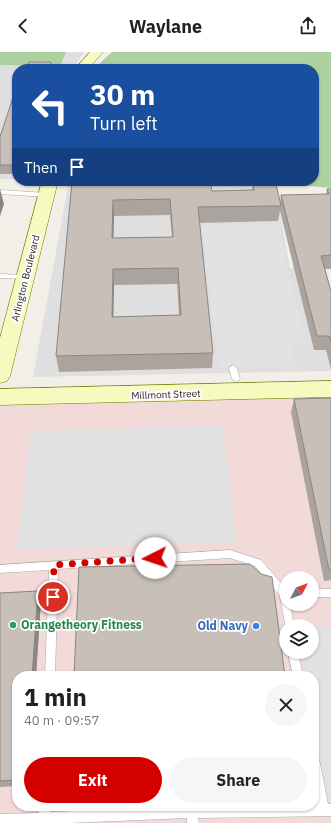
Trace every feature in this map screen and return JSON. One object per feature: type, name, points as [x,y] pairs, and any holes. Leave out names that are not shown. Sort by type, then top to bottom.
[{"type":"street","points":[[85,64],[97,52]]},
{"type":"street","name":"Arlington Boulevard","points":[[0,376],[48,188]]},
{"type":"street","name":"Millmont Street","points":[[0,397],[331,389]]},
{"type":"lane","points":[[0,192],[48,188]]},
{"type":"lane","points":[[0,276],[26,276]]},
{"type":"lane","points":[[233,368],[236,379]]},
{"type":"lane","points":[[0,569],[230,554],[258,563],[279,587]]},
{"type":"lane","points":[[50,671],[54,565]]},
{"type":"lane","points":[[319,593],[331,593]]},
{"type":"lane","points":[[294,659],[297,671]]},
{"type":"lane","points":[[319,781],[327,810]]},
{"type":"lane","points":[[44,818],[45,811]]},
{"type":"lane","points":[[0,820],[44,818],[193,818],[310,811]]},
{"type":"shaded area","points":[[0,52],[84,52],[76,64],[12,64],[12,179],[0,179]]},
{"type":"shaded area","points":[[68,186],[275,187],[290,268],[325,268],[331,294],[331,371],[33,377]]},
{"type":"shaded area","points":[[278,225],[306,345],[292,346],[296,367],[219,368],[202,226]]},
{"type":"shaded area","points":[[331,387],[331,823],[0,823],[0,397]]},
{"type":"shaded area","points":[[223,426],[236,543],[17,549],[31,431]]},
{"type":"shaded area","points":[[319,628],[331,629],[331,797],[327,797],[319,751],[319,671],[305,671],[303,659],[319,659]]},
{"type":"green space","points":[[0,52],[66,52],[61,64],[0,65]]},
{"type":"green space","points":[[112,52],[331,52],[331,188],[309,186],[319,186],[319,64],[99,64]]},
{"type":"building","points":[[29,62],[51,62],[50,64],[28,64]]},
{"type":"building","points":[[12,100],[12,165],[0,165],[0,137]]},
{"type":"building","points":[[72,186],[211,186],[212,191],[254,190],[253,186],[276,186],[281,206],[198,207],[213,353],[56,356]],"holes":[[[170,199],[173,237],[112,238],[113,200]],[[178,268],[181,315],[112,317],[113,269]]]},
{"type":"building","points":[[327,189],[331,189],[331,255],[321,256],[331,291],[331,342],[329,336],[317,336],[281,195],[329,194]]},
{"type":"building","points":[[331,398],[331,570],[329,570],[294,399]]},
{"type":"building","points":[[250,564],[261,574],[272,577],[279,630],[279,659],[283,659],[284,671],[74,671],[79,567]]},
{"type":"building","points":[[38,591],[32,671],[12,671],[12,780],[0,781],[0,593]]},
{"type":"place","name":"Orangetheory Fitness","points":[[13,625]]},
{"type":"place","name":"Old Navy","points":[[256,626]]},
{"type":"route","points":[[53,597],[54,565],[155,558]]}]
